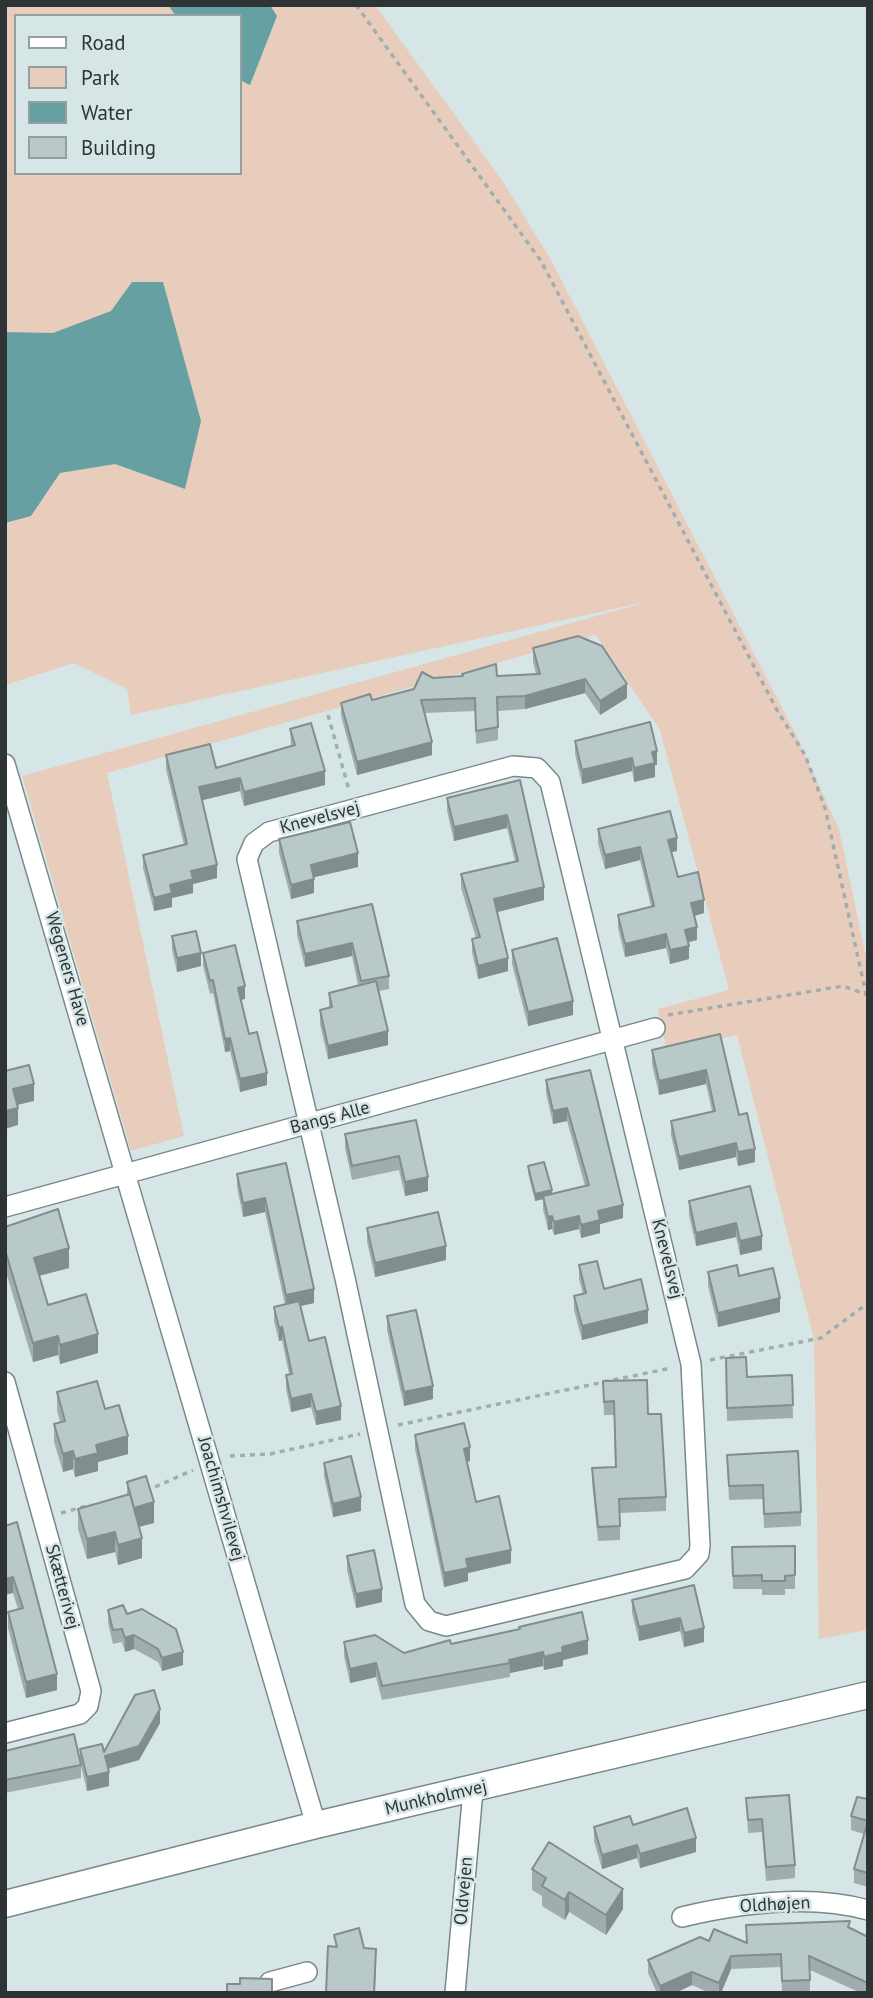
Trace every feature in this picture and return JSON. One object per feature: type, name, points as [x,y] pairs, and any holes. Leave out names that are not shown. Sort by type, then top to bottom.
[{"type":"street","name":"Wegeners Have","points":[[5,764],[127,1174]]},
{"type":"street","name":"Knevelsvej","points":[[513,766],[528,766],[543,773],[550,782],[691,1364],[700,1545],[693,1563],[674,1572],[446,1626],[429,1621],[415,1604],[309,1124],[247,859],[254,843],[266,833],[355,809],[513,766]]},
{"type":"street","name":"Bangs Alle","points":[[5,1207],[655,1028]]},
{"type":"street","name":"Joachimshvilevej","points":[[127,1174],[316,1825]]},
{"type":"street","name":"Skætterivej","points":[[5,1382],[90,1683],[90,1700],[80,1714],[5,1733]]},
{"type":"street","name":"Munkholmvej","points":[[5,1904],[316,1825],[868,1695]]},
{"type":"street","name":"Oldvejen","points":[[455,1993],[472,1790]]},
{"type":"street","name":"Oldhøjen","points":[[682,1917],[721,1908],[782,1903],[829,1903],[868,1910]]},
{"type":"street","points":[[270,1982],[297,1980]]},
{"type":"path","points":[[356,5],[541,261],[778,712],[805,755],[825,808],[868,1003]]},
{"type":"path","points":[[328,715],[355,809]]},
{"type":"path","points":[[655,1028],[656,1020],[673,1014],[843,986],[865,994]]},
{"type":"path","points":[[138,1493],[210,1462],[234,1455],[270,1454],[821,1338],[868,1303]]},
{"type":"path","points":[[44,1518],[97,1504]]},
{"type":"green space","points":[[5,5],[375,5],[502,180],[551,260],[797,737],[839,829],[868,966],[868,1630],[819,1639],[814,1339],[737,1035],[667,1051],[658,1009],[729,990],[660,730],[596,635],[107,773],[184,1136],[131,1151],[22,776],[650,601],[131,715],[127,689],[74,663],[5,685]]},
{"type":"water","points":[[168,5],[270,5],[277,16],[250,85],[242,81],[242,14],[175,14]]},
{"type":"water","points":[[132,282],[163,282],[201,421],[185,489],[115,464],[60,473],[31,516],[5,523],[5,332],[53,333],[111,311]]},
{"type":"building","points":[[578,636],[602,646],[627,684],[600,701],[585,679],[525,696],[497,697],[498,727],[476,731],[475,698],[421,700],[432,742],[357,762],[341,703],[370,694],[372,700],[414,689],[422,672],[433,678],[463,676],[462,674],[496,664],[497,676],[540,674],[533,648]]},
{"type":"building","points":[[650,722],[657,751],[652,752],[655,763],[634,768],[632,758],[582,770],[575,741]]},
{"type":"building","points":[[311,723],[325,771],[244,792],[240,778],[199,787],[217,865],[191,871],[193,879],[170,885],[172,893],[154,898],[143,855],[187,844],[166,755],[210,744],[216,768],[295,745],[290,729]]},
{"type":"building","points":[[520,780],[544,887],[494,899],[508,958],[478,966],[472,939],[480,937],[461,874],[518,861],[507,815],[454,827],[447,798]]},
{"type":"building","points":[[670,811],[677,838],[668,840],[678,877],[698,872],[704,900],[691,903],[697,927],[685,930],[689,946],[670,950],[666,934],[625,944],[618,915],[654,906],[640,847],[605,855],[598,829]]},
{"type":"building","points":[[350,822],[358,853],[311,865],[314,879],[291,885],[279,839]]},
{"type":"building","points":[[372,904],[389,976],[361,981],[352,943],[305,954],[297,921]]},
{"type":"building","points":[[196,931],[201,953],[177,958],[172,936]]},
{"type":"building","points":[[557,938],[573,1001],[528,1012],[512,950]]},
{"type":"building","points":[[235,945],[245,986],[238,988],[249,1034],[257,1032],[267,1073],[240,1079],[230,1038],[225,1039],[213,980],[210,981],[203,953]]},
{"type":"building","points":[[376,981],[388,1031],[328,1046],[320,1010],[332,1007],[329,993]]},
{"type":"building","points":[[720,1034],[739,1115],[747,1113],[755,1149],[738,1152],[736,1143],[679,1157],[671,1121],[715,1111],[706,1070],[659,1081],[652,1050]]},
{"type":"building","points":[[29,1065],[34,1084],[13,1089],[18,1108],[5,1111],[5,1071]]},
{"type":"building","points":[[590,1070],[623,1205],[598,1211],[600,1220],[581,1225],[579,1216],[554,1222],[552,1216],[548,1217],[543,1196],[589,1185],[567,1108],[553,1111],[546,1080]]},
{"type":"building","points":[[416,1120],[428,1177],[405,1182],[399,1156],[352,1166],[345,1134]]},
{"type":"building","points":[[544,1162],[552,1190],[535,1194],[528,1166]]},
{"type":"building","points":[[286,1163],[314,1289],[286,1295],[265,1198],[243,1203],[237,1174]]},
{"type":"building","points":[[750,1186],[762,1236],[740,1241],[736,1223],[696,1233],[689,1201]]},
{"type":"building","points":[[58,1209],[69,1248],[34,1258],[48,1305],[86,1294],[98,1334],[60,1345],[58,1336],[33,1343],[5,1250],[5,1227]]},
{"type":"building","points":[[438,1212],[446,1246],[375,1263],[367,1228]]},
{"type":"building","points":[[597,1261],[604,1289],[641,1279],[648,1310],[582,1326],[574,1296],[586,1293],[579,1265]]},
{"type":"building","points":[[737,1265],[739,1276],[773,1268],[780,1298],[718,1313],[708,1272]]},
{"type":"building","points":[[299,1301],[309,1341],[325,1337],[341,1406],[316,1412],[311,1394],[291,1399],[286,1375],[292,1374],[282,1327],[279,1328],[274,1307]]},
{"type":"building","points":[[416,1310],[433,1386],[404,1392],[387,1316]]},
{"type":"building","points":[[746,1357],[747,1377],[792,1375],[793,1405],[727,1408],[726,1358]]},
{"type":"building","points":[[647,1380],[648,1414],[661,1414],[666,1497],[619,1499],[620,1526],[598,1527],[592,1468],[616,1467],[614,1401],[604,1402],[603,1381]]},
{"type":"building","points":[[97,1381],[105,1409],[119,1405],[128,1436],[96,1445],[98,1453],[75,1459],[73,1451],[63,1454],[54,1424],[65,1421],[57,1392]]},
{"type":"building","points":[[464,1423],[470,1447],[464,1449],[476,1502],[499,1496],[511,1550],[466,1559],[468,1568],[444,1573],[415,1435]]},
{"type":"building","points":[[798,1451],[801,1512],[764,1514],[763,1485],[729,1486],[727,1455]]},
{"type":"building","points":[[351,1456],[361,1497],[333,1504],[324,1463]]},
{"type":"building","points":[[146,1476],[154,1502],[134,1508],[127,1482]]},
{"type":"building","points":[[130,1494],[142,1538],[118,1545],[115,1532],[87,1539],[78,1509]]},
{"type":"building","points":[[17,1522],[57,1674],[26,1682],[8,1612],[23,1608],[13,1577],[5,1579],[5,1526]]},
{"type":"building","points":[[795,1546],[795,1575],[785,1576],[785,1581],[762,1581],[762,1575],[733,1576],[732,1547]]},
{"type":"building","points":[[374,1550],[382,1589],[356,1594],[347,1556]]},
{"type":"building","points":[[694,1585],[704,1628],[684,1633],[680,1618],[639,1627],[632,1600]]},
{"type":"building","points":[[123,1605],[127,1614],[142,1609],[176,1629],[183,1652],[162,1658],[158,1649],[134,1635],[125,1638],[122,1629],[113,1630],[108,1610]]},
{"type":"building","points":[[582,1612],[588,1640],[562,1647],[563,1652],[544,1657],[543,1652],[509,1660],[510,1663],[382,1686],[376,1663],[350,1669],[344,1642],[375,1635],[404,1653],[450,1640],[451,1644],[520,1629],[519,1627]]},
{"type":"building","points":[[154,1690],[160,1709],[139,1746],[105,1756],[109,1772],[87,1777],[80,1749],[102,1744],[104,1752],[135,1695]]},
{"type":"building","points":[[74,1734],[81,1765],[5,1780],[5,1751]]},
{"type":"building","points":[[789,1795],[795,1865],[766,1867],[762,1819],[748,1820],[746,1798]]},
{"type":"building","points":[[857,1797],[868,1799],[868,1821],[851,1816]]},
{"type":"building","points":[[687,1808],[696,1838],[640,1854],[637,1845],[602,1855],[594,1827],[630,1816],[633,1825]]},
{"type":"building","points":[[868,1821],[868,1873],[854,1869]]},
{"type":"building","points":[[549,1842],[623,1889],[606,1915],[569,1892],[565,1900],[542,1886],[546,1878],[532,1869]]},
{"type":"building","points":[[850,1921],[848,1927],[868,1937],[868,1983],[809,1956],[810,1980],[782,1981],[781,1954],[731,1956],[719,1983],[692,1972],[660,1986],[648,1960],[700,1937],[709,1941],[714,1929],[747,1943],[746,1925]]},
{"type":"building","points":[[359,1928],[364,1948],[376,1949],[374,1993],[326,1993],[328,1946],[337,1947],[334,1935]]},
{"type":"building","points":[[240,1978],[272,1979],[272,1993],[227,1993],[227,1984],[240,1984]]}]
